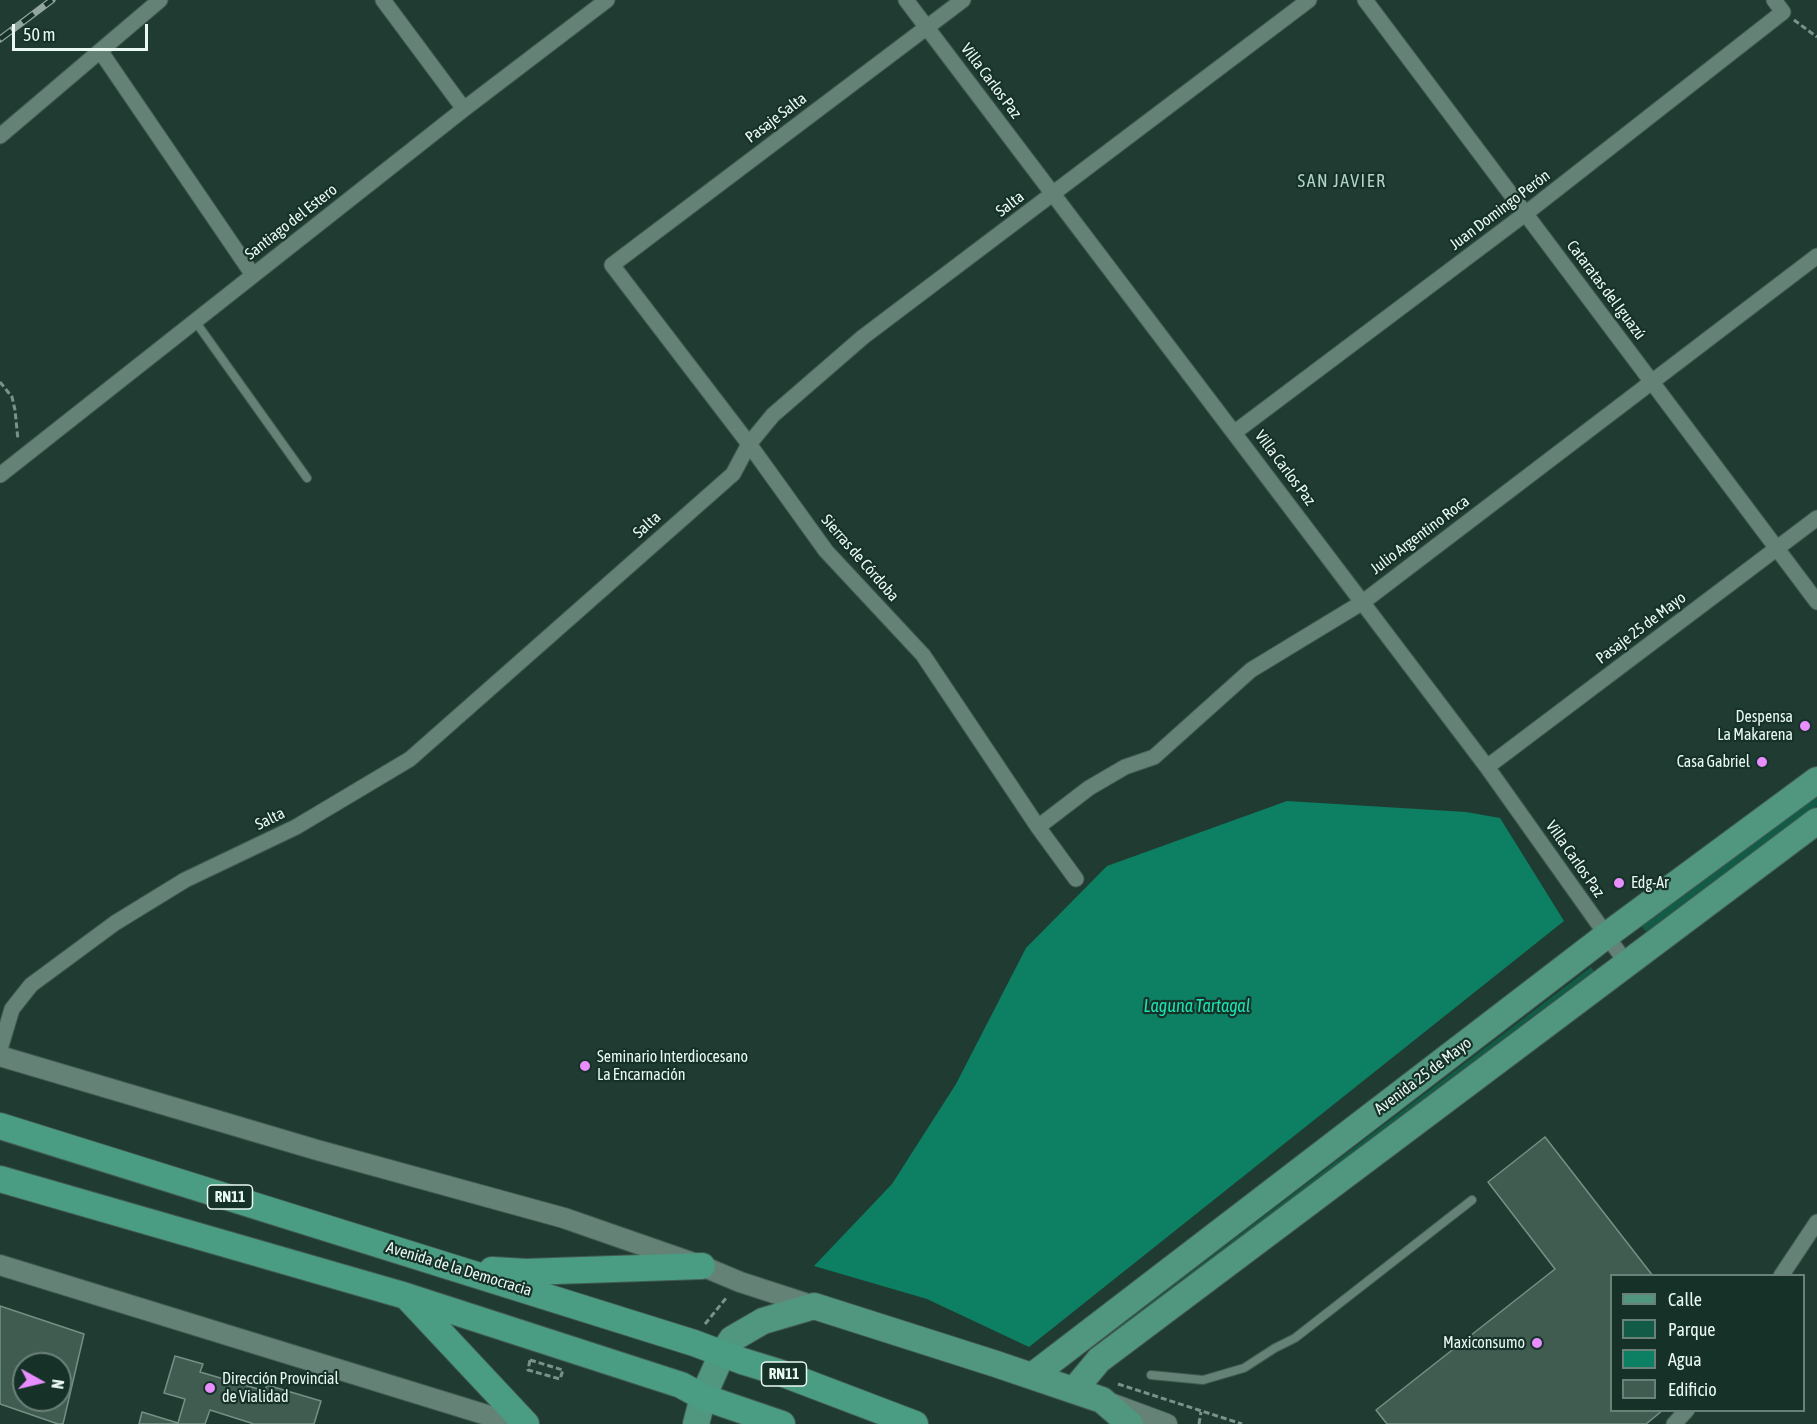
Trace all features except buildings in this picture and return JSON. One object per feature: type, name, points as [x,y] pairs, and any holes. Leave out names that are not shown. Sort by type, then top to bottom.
[{"type":"highway","name":"Avenida de la Democracia","points":[[0,1126],[694,1343],[915,1424]]},
{"type":"highway","points":[[0,1179],[406,1296],[681,1385],[703,1397],[782,1424]]},
{"type":"highway","points":[[460,1269],[526,1272],[702,1266]]},
{"type":"highway","points":[[406,1296],[526,1424]]},
{"type":"main road","name":"Avenida 25 de Mayo","points":[[1032,1376],[1607,935],[1817,780]]},
{"type":"main road","name":"Avenida 25 de Mayo","points":[[1074,1390],[1100,1360],[1817,821]]},
{"type":"main road","points":[[696,1424],[703,1397],[722,1354],[732,1339],[763,1321],[814,1306],[1074,1390],[1107,1391],[1130,1424]]},
{"type":"street","points":[[0,136],[160,0]]},
{"type":"street","points":[[383,0],[464,109]]},
{"type":"street","name":"Santiago del Estero","points":[[0,475],[464,109],[607,0]]},
{"type":"street","name":"Villa Carlos Paz","points":[[906,0],[1487,767],[1627,964]]},
{"type":"street","name":"Pasaje Salta","points":[[612,265],[963,0]]},
{"type":"street","name":"Salta","points":[[0,1049],[12,1009],[31,985],[115,922],[185,880],[296,827],[410,759],[733,474],[749,444],[773,415],[863,337],[1309,0]]},
{"type":"street","name":"Cataratas del Iguazú","points":[[1365,0],[1817,603]]},
{"type":"street","name":"Juan Domingo Perón","points":[[1234,432],[1525,214],[1779,6]]},
{"type":"street","points":[[101,52],[253,275]]},
{"type":"street","name":"Julio Argentino Roca","points":[[1038,827],[1089,788],[1125,767],[1154,757],[1251,670],[1363,602],[1817,256]]},
{"type":"street","name":"Sierras de Córdoba","points":[[612,265],[749,444],[826,551],[922,655],[1038,827],[1076,879]]},
{"type":"street","name":"Pasaje 25 de Mayo","points":[[1487,767],[1817,518]]},
{"type":"street","points":[[0,1056],[317,1150],[564,1218],[702,1266],[740,1282],[814,1306]]},
{"type":"street","points":[[1782,1274],[1817,1222]]},
{"type":"street","points":[[0,1265],[516,1424]]},
{"type":"street","points":[[1107,1391],[1167,1424]]},
{"type":"street","points":[[1674,1424],[1685,1412]]},
{"type":"lane","points":[[195,321],[307,478]]},
{"type":"lane","points":[[1151,1375],[1203,1380],[1244,1368],[1295,1338],[1472,1200]]},
{"type":"path","points":[[1779,6],[1817,37]]},
{"type":"path","points":[[0,382],[12,397],[20,459]]},
{"type":"path","points":[[705,1324],[740,1282]]},
{"type":"path","points":[[530,1360],[548,1365],[563,1370],[560,1379],[528,1370],[530,1360]]},
{"type":"path","points":[[1107,1391],[1201,1412],[1242,1424]]},
{"type":"path","points":[[1199,1424],[1201,1412]]},
{"type":"green space","points":[[1817,792],[1817,806],[1647,933],[1640,924]]},
{"type":"green space","points":[[1591,967],[1595,973],[1089,1352],[1091,1348]]},
{"type":"water","name":"Laguna Tartagal","points":[[1287,801],[1466,812],[1500,818],[1564,921],[1029,1347],[927,1299],[814,1266],[892,1184],[956,1084],[1026,948],[1107,866]]},
{"type":"railway","points":[[0,39],[52,0]]},
{"type":"place","name":"Despensa La Makarena","points":[[1805,726]]},
{"type":"place","name":"Casa Gabriel","points":[[1762,762]]},
{"type":"place","name":"Edg-Ar","points":[[1619,883]]},
{"type":"place","name":"Seminario Interdiocesano La Encarnación","points":[[585,1066]]},
{"type":"place","name":"Maxiconsumo","points":[[1537,1343]]},
{"type":"place","name":"Dirección Provincial de Vialidad","points":[[210,1388]]},
{"type":"district","name":"SAN JAVIER","points":[[1342,181]]}]
